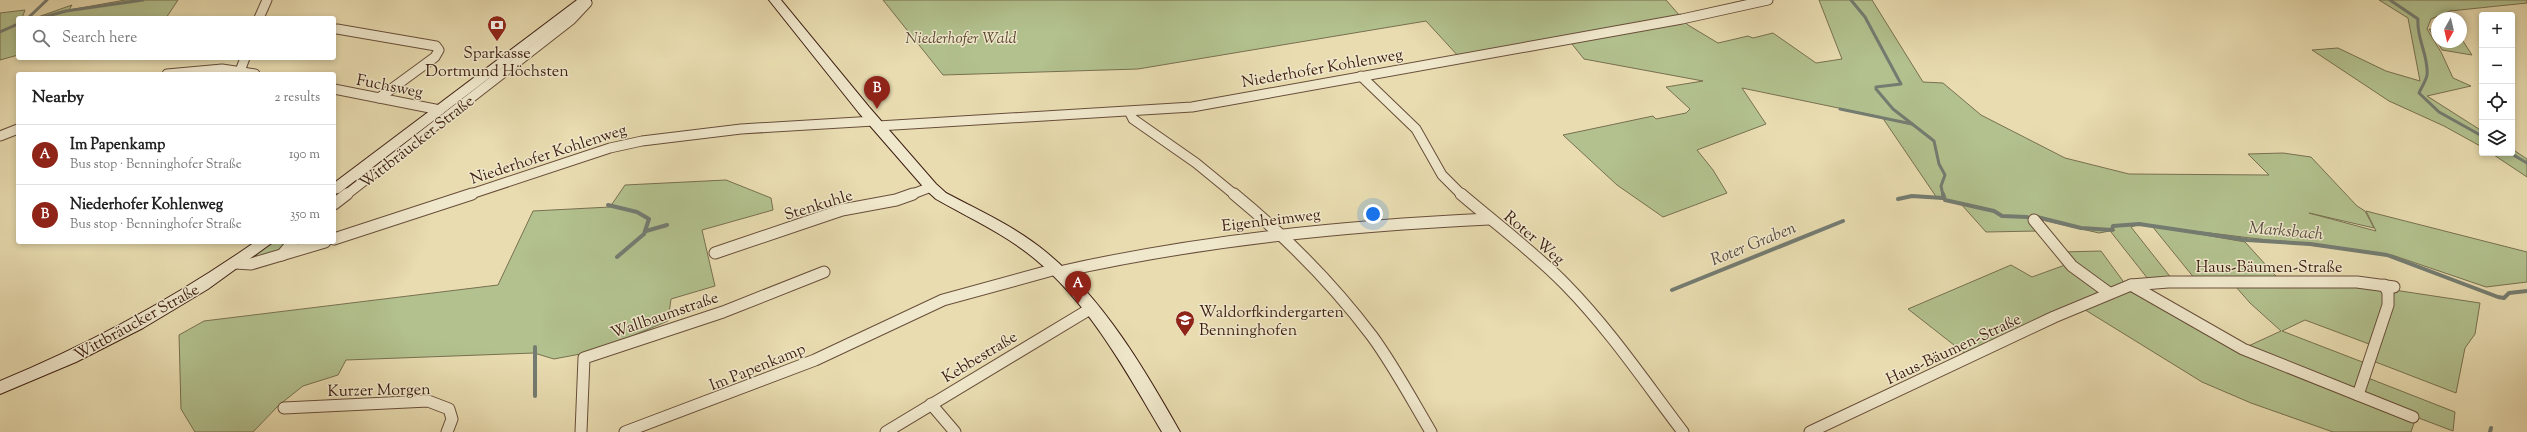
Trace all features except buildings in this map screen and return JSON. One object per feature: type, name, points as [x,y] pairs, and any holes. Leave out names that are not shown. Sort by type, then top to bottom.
[{"type":"main road","name":"Wittbräucker Straße","points":[[336,188],[585,0]]},
{"type":"main road","points":[[775,0],[876,124],[931,187],[941,196],[1024,243],[1058,270],[1090,309],[1117,346],[1171,432]]},
{"type":"main road","name":"Wittbräucker Straße","points":[[0,388],[77,355],[152,316],[262,244]]},
{"type":"street","points":[[261,16],[267,0]]},
{"type":"street","name":"Wittbräucker Straße","points":[[336,202],[571,20],[586,7],[587,3],[585,0]]},
{"type":"street","name":"Niederhofer Kohlenweg","points":[[336,238],[603,150],[642,140],[678,135],[1130,112],[1192,107],[1682,19],[1768,0]]},
{"type":"street","points":[[337,29],[436,46],[439,50],[435,57],[379,98]]},
{"type":"street","points":[[240,71],[243,60]]},
{"type":"street","points":[[183,72],[208,69],[245,72]]},
{"type":"street","name":"Roter Weg","points":[[1361,76],[1378,96],[1417,129],[1437,168],[1447,181],[1490,219],[1531,252],[1595,317],[1683,432]]},
{"type":"street","name":"Fuchsweg","points":[[336,89],[440,110]]},
{"type":"street","points":[[1130,112],[1133,119],[1205,169],[1278,232],[1333,289],[1373,337],[1431,432]]},
{"type":"street","points":[[0,136],[16,130]]},
{"type":"street","name":"Stenkuhle","points":[[715,253],[842,210],[896,200],[931,187]]},
{"type":"street","name":"Eigenheimweg","points":[[1058,270],[1178,247],[1278,232],[1375,224],[1490,219]]},
{"type":"street","points":[[2034,220],[2072,266],[2109,293]]},
{"type":"street","points":[[235,263],[251,264],[282,255],[296,246],[310,244]]},
{"type":"street","name":"Im Papenkamp","points":[[625,432],[700,406],[815,360],[889,323],[947,298],[1058,270]]},
{"type":"street","name":"Wallbaumstraße","points":[[581,432],[584,358],[716,314],[824,272]]},
{"type":"street","name":"Haus-Bäumen-Straße","points":[[1810,432],[2109,293],[2131,285],[2168,282],[2357,282],[2389,286],[2388,305],[2358,395]]},
{"type":"street","points":[[2131,285],[2243,349],[2413,417]]},
{"type":"street","name":"Kebbestraße","points":[[886,432],[1090,309]]},
{"type":"street","name":"Kurzer Morgen","points":[[284,408],[428,401],[449,409],[452,419],[447,432]]},
{"type":"street","points":[[931,404],[955,432]]},
{"type":"green space","points":[[125,0],[178,0],[167,16],[41,16],[72,5],[69,10]]},
{"type":"green space","name":"Niederhofer Wald","points":[[883,0],[1666,0],[1688,25],[1718,43],[1748,36],[1753,38],[1773,33],[1816,63],[1842,59],[1819,0],[1872,0],[1923,82],[1943,83],[1981,115],[2065,158],[2129,174],[2269,175],[2248,154],[2283,153],[2311,157],[2357,206],[2365,211],[2374,228],[2309,213],[2376,231],[2366,211],[2527,252],[2527,282],[2486,287],[2392,255],[2160,227],[2245,242],[2286,287],[2350,287],[2394,290],[2480,303],[2475,334],[2465,348],[2456,393],[2373,361],[2377,347],[2305,320],[2282,331],[2365,363],[2368,378],[2455,412],[2453,431],[2416,417],[2411,432],[2333,432],[2251,403],[2202,382],[2074,303],[1968,356],[1908,309],[2011,265],[2032,277],[2065,265],[2062,252],[2101,251],[2131,292],[2142,294],[2244,348],[2281,331],[2250,303],[2229,279],[2195,279],[2152,226],[2141,224],[2131,227],[2172,279],[2148,279],[2111,232],[2115,230],[2099,233],[2038,219],[2039,231],[1986,232],[1961,204],[1937,198],[1882,117],[1742,88],[1766,124],[1697,150],[1713,170],[1727,193],[1663,217],[1617,185],[1563,135],[1653,116],[1656,119],[1686,113],[1690,109],[1666,87],[1703,81],[1584,59],[1568,39],[1460,58],[1426,21],[1138,69],[943,75]]},
{"type":"green space","points":[[2379,0],[2527,0],[2527,3],[2448,12],[2431,12],[2431,19],[2427,29],[2431,36],[2431,48],[2439,48],[2453,78],[2471,86],[2427,96],[2479,129],[2479,145],[2444,126],[2389,101],[2312,50],[2338,48],[2386,71],[2420,81],[2408,18]]},
{"type":"green space","points":[[25,10],[23,16],[16,16],[16,56],[0,60],[0,13]]},
{"type":"green space","points":[[2467,47],[2472,55],[2442,50],[2441,48]]},
{"type":"green space","points":[[2515,151],[2527,159],[2527,177],[2496,156],[2515,156]]},
{"type":"green space","points":[[726,180],[771,198],[773,210],[702,230],[715,286],[671,299],[668,321],[596,351],[554,359],[534,353],[346,360],[338,375],[303,386],[279,405],[253,432],[195,432],[181,409],[179,335],[204,321],[498,285],[533,211],[610,207],[625,185]]},
{"type":"green space","points":[[269,244],[286,244],[278,251],[269,255],[255,255]]},
{"type":"waterway","points":[[30,16],[47,0]]},
{"type":"waterway","points":[[47,16],[66,11],[143,0]]},
{"type":"waterway","name":"Marksbach","points":[[1851,0],[1865,17],[1901,84],[1876,87],[1876,89],[1893,109],[1934,141],[1939,164],[1945,175],[1941,186],[1943,195]]},
{"type":"waterway","points":[[2390,0],[2418,19],[2419,33],[2427,68],[2425,82],[2419,93],[2439,112],[2479,134]]},
{"type":"waterway","points":[[0,32],[16,25]]},
{"type":"waterway","points":[[1840,109],[1912,124]]},
{"type":"waterway","points":[[2515,156],[2527,163]]},
{"type":"waterway","name":"Marksbach","points":[[1943,194],[1945,200],[1994,211],[2002,216],[2027,217]]},
{"type":"waterway","name":"Roter Graben","points":[[1898,199],[1912,196],[1943,198]]},
{"type":"waterway","points":[[608,205],[637,212],[649,219],[644,234],[617,257]]},
{"type":"waterway","name":"Marksbach","points":[[2037,217],[2081,228],[2112,230],[2113,226],[2139,224],[2247,240],[2310,244],[2387,255],[2498,297],[2504,298],[2509,293],[2527,291]]},
{"type":"waterway","name":"Roter Graben","points":[[1672,290],[1843,221]]},
{"type":"waterway","points":[[646,231],[667,225]]},
{"type":"waterway","points":[[535,347],[535,396]]},
{"type":"waterway","points":[[2490,432],[2491,428]]},
{"type":"place","name":"Sparkasse Dortmund Höchsten","points":[[497,42]]},
{"type":"place","name":"Niederhofer Kohlenweg","points":[[877,109]]},
{"type":"place","name":"Im Papenkamp","points":[[1078,304]]},
{"type":"place","name":"Waldorfkindergarten Benninghofen","points":[[1185,337]]}]
